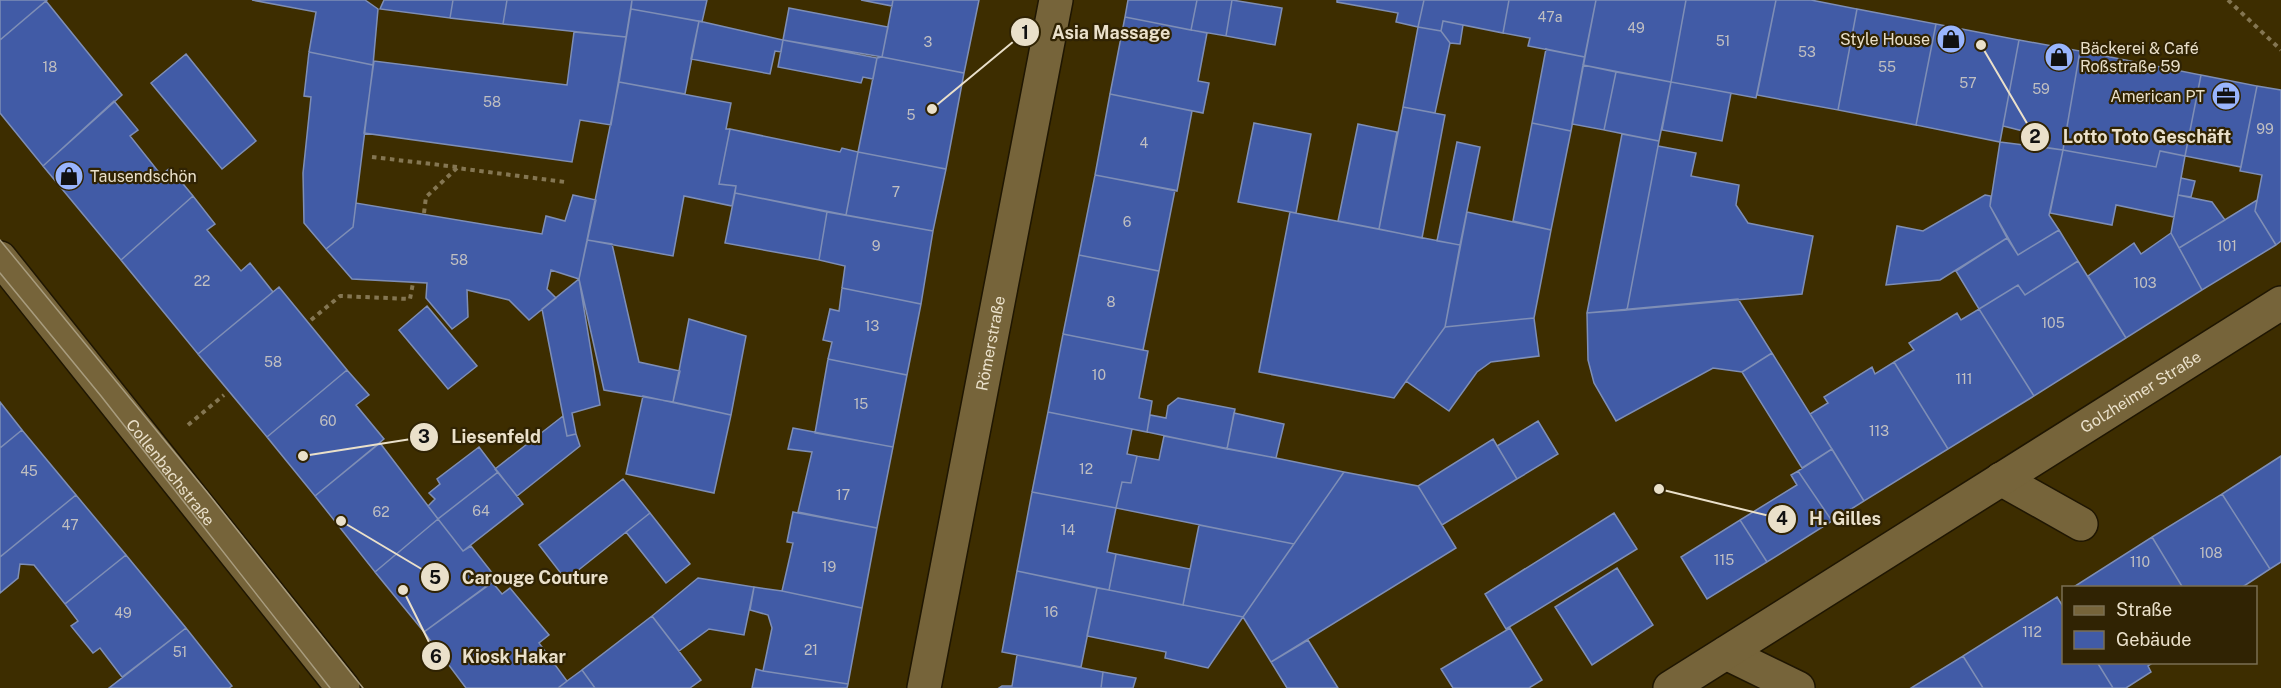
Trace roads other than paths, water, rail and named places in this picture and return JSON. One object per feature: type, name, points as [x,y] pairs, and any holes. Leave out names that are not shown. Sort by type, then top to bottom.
[{"type":"street","name":"Römerstraße","points":[[924,688],[1056,0]]},
{"type":"street","name":"Collenbachstraße","points":[[0,258],[343,688]]},
{"type":"street","name":"Golzheimer Straße","points":[[1670,688],[2281,303]]},
{"type":"street","points":[[2001,479],[2081,524]]},
{"type":"street","points":[[1726,653],[1798,688]]},
{"type":"tram line","points":[[0,240],[207,492],[363,688]]},
{"type":"tram line","points":[[0,273],[101,396],[330,688]]},
{"type":"place","name":"Style House","points":[[1951,39]]},
{"type":"place","name":"Lotto Toto Geschäft","points":[[1981,45]]},
{"type":"place","name":"Bäckerei & Café Roßstraße 59","points":[[2059,57]]},
{"type":"place","name":"American PT","points":[[2226,96]]},
{"type":"place","name":"Asia Massage","points":[[932,109]]},
{"type":"place","name":"Tausendschön","points":[[69,176]]},
{"type":"place","name":"Liesenfeld","points":[[303,456]]},
{"type":"place","name":"H. Gilles","points":[[1659,489]]},
{"type":"place","name":"Carouge Couture","points":[[341,521]]},
{"type":"place","name":"Kiosk Hakar","points":[[403,590]]}]
